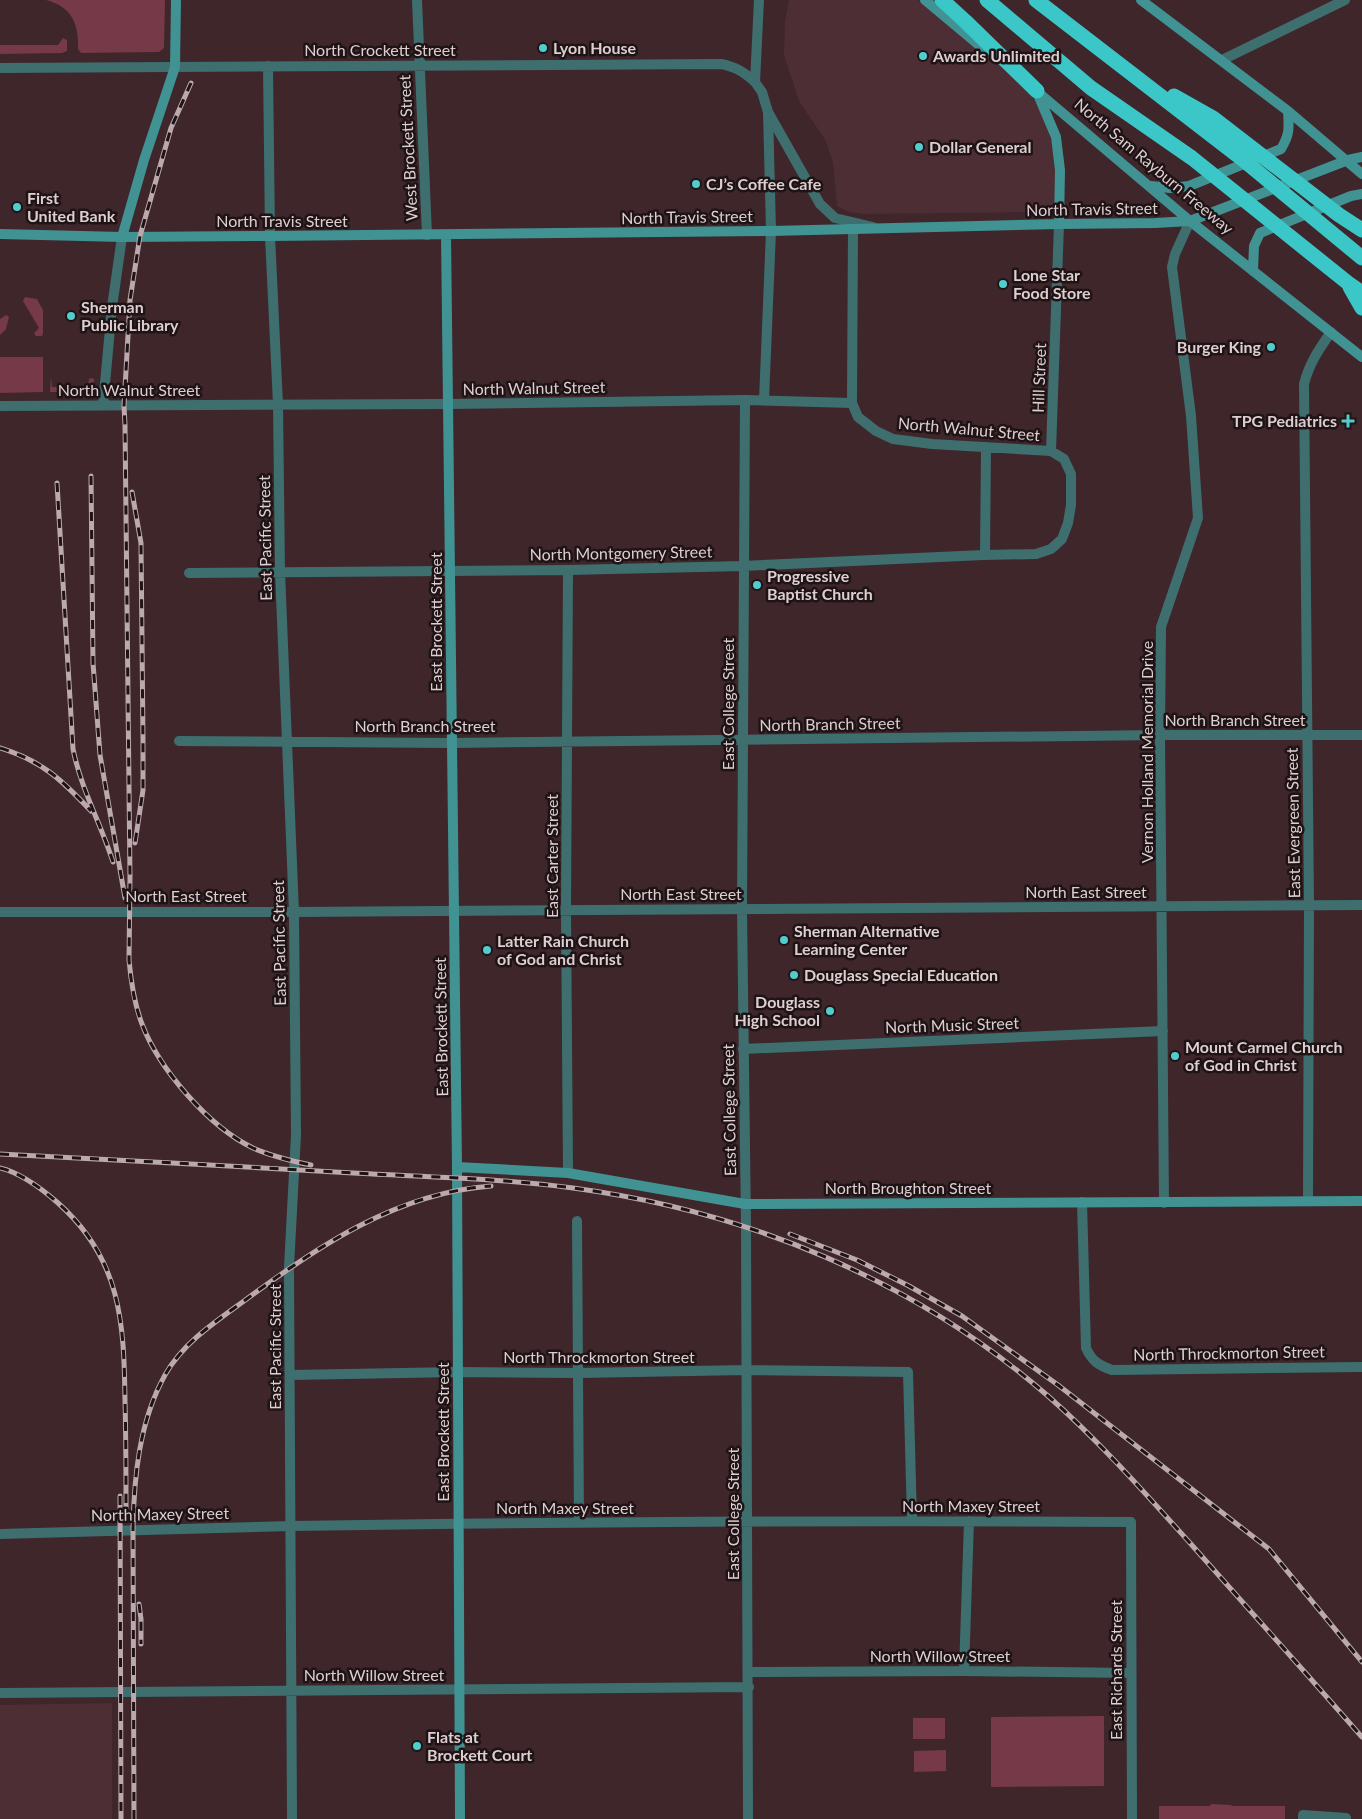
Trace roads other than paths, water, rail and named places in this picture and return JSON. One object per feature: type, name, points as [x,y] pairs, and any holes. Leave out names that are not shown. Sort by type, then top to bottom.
[{"type":"highway","points":[[942,0],[1037,91]]},
{"type":"highway","name":"North Sam Rayburn Freeway","points":[[987,0],[1091,88],[1192,158],[1362,293]]},
{"type":"highway","points":[[1036,0],[1127,69],[1245,152],[1362,230]]},
{"type":"highway","points":[[1245,152],[1326,229],[1362,258]]},
{"type":"highway","points":[[1348,283],[1362,308]]},
{"type":"street","points":[[103,405],[112,307],[122,237],[144,160],[175,67],[176,0]]},
{"type":"street","name":"West Brockett Street","points":[[417,0],[427,235]]},
{"type":"street","points":[[758,0],[755,82],[762,92],[768,112],[820,204],[835,218],[882,228]]},
{"type":"street","name":"North Sam Rayburn Freeway","points":[[926,0],[1190,221],[1362,357]]},
{"type":"street","points":[[1141,0],[1288,111],[1348,160],[1362,174]]},
{"type":"street","points":[[1222,60],[1324,5],[1346,0]]},
{"type":"street","name":"North Crockett Street","points":[[0,68],[721,64],[734,67],[755,82]]},
{"type":"street","name":"East Pacific Street","points":[[268,66],[270,236],[278,404],[280,572],[294,912],[296,1126],[289,1268],[292,1819]]},
{"type":"street","points":[[1037,91],[1056,137],[1060,170],[1059,224]]},
{"type":"street","points":[[1150,186],[1170,188],[1189,186],[1280,149],[1288,138],[1288,111]]},
{"type":"street","points":[[764,400],[771,231],[768,112]]},
{"type":"street","name":"North Travis Street","points":[[0,234],[122,237],[446,235],[771,231],[1190,221],[1348,160],[1362,157]]},
{"type":"street","points":[[1253,271],[1254,246],[1260,233],[1351,196],[1362,194]]},
{"type":"street","name":"Vernon Holland Memorial Drive","points":[[1164,1203],[1160,735],[1162,627],[1198,518],[1191,416],[1172,267],[1175,254],[1190,221]]},
{"type":"street","name":"Hill Street","points":[[1051,451],[1059,224]]},
{"type":"street","points":[[852,403],[853,229]]},
{"type":"street","name":"East Brockett Street","points":[[446,235],[455,911],[460,1819]]},
{"type":"street","name":"East Evergreen Street","points":[[1308,1202],[1309,904],[1304,384],[1308,369],[1331,332]]},
{"type":"street","name":"North Walnut Street","points":[[0,406],[449,404],[745,400],[852,403],[858,417],[876,431],[894,439],[1051,451]]},
{"type":"street","name":"East College Street","points":[[745,400],[742,909],[749,1672],[748,1819]]},
{"type":"street","points":[[985,555],[986,447]]},
{"type":"street","name":"North Montgomery Street","points":[[189,573],[568,570],[743,566],[1036,554],[1051,549],[1062,539],[1072,505],[1071,474],[1064,459],[1051,451]]},
{"type":"street","name":"East Carter Street","points":[[568,570],[566,909],[568,1173]]},
{"type":"street","name":"North Branch Street","points":[[179,741],[452,742],[1160,735],[1362,735]]},
{"type":"street","name":"North East Street","points":[[0,912],[294,912],[1362,905]]},
{"type":"street","name":"North Music Street","points":[[743,1050],[1163,1031]]},
{"type":"street","name":"North Broughton Street","points":[[457,1167],[568,1173],[745,1204],[1362,1201]]},
{"type":"street","name":"North Throckmorton Street","points":[[1082,1202],[1086,1348],[1096,1364],[1112,1370],[1362,1367]]},
{"type":"street","points":[[577,1221],[579,1522]]},
{"type":"street","name":"North Throckmorton Street","points":[[290,1374],[579,1373],[747,1370],[908,1372],[912,1520]]},
{"type":"street","name":"North Maxey Street","points":[[0,1534],[290,1526],[579,1522],[912,1520],[1131,1522]]},
{"type":"street","points":[[964,1671],[968,1521]]},
{"type":"street","name":"East Richards Street","points":[[1131,1522],[1132,1819]]},
{"type":"street","name":"North Willow Street","points":[[749,1672],[964,1671],[1131,1673]]},
{"type":"street","name":"North Willow Street","points":[[0,1693],[749,1687]]},
{"type":"street","points":[[1303,1817],[1346,1818]]},
{"type":"railway","points":[[191,83],[171,128],[140,236],[130,300],[124,406],[130,877],[129,960],[133,992],[142,1024],[160,1059],[187,1095],[219,1126],[253,1148],[274,1156],[311,1165]]},
{"type":"railway","points":[[91,476],[93,663],[100,755],[125,898]]},
{"type":"railway","points":[[57,483],[73,749],[81,778],[113,862]]},
{"type":"railway","points":[[132,492],[141,543],[143,741],[143,790],[135,843]]},
{"type":"railway","points":[[0,748],[28,759],[50,772],[91,811]]},
{"type":"railway","points":[[0,1154],[463,1178],[573,1188],[638,1199],[701,1214],[764,1233],[825,1257],[885,1285],[942,1318],[996,1355],[1048,1396],[1138,1486],[1362,1737]]},
{"type":"railway","points":[[0,1168],[8,1170],[38,1187],[58,1203],[79,1224],[95,1246],[107,1269],[115,1293],[123,1345],[126,1508]]},
{"type":"railway","points":[[134,1819],[133,1529],[135,1490],[144,1431],[156,1393],[165,1375],[172,1363],[190,1343],[211,1325],[330,1242],[391,1211],[423,1199],[456,1191],[491,1186]]},
{"type":"railway","points":[[790,1234],[857,1260],[909,1286],[962,1316],[1058,1385],[1269,1549],[1362,1662]]},
{"type":"railway","points":[[120,1496],[121,1819]]},
{"type":"railway","points":[[139,1604],[141,1644]]},
{"type":"place","name":"Lyon House","points":[[543,48]]},
{"type":"place","name":"Awards Unlimited","points":[[923,56]]},
{"type":"place","name":"Dollar General","points":[[919,147]]},
{"type":"place","name":"CJ’s Coffee Cafe","points":[[696,184]]},
{"type":"place","name":"First United Bank","points":[[17,207]]},
{"type":"place","name":"Lone Star Food Store","points":[[1003,284]]},
{"type":"place","name":"Sherman Public Library","points":[[71,316]]},
{"type":"place","name":"Burger King","points":[[1271,347]]},
{"type":"place","name":"TPG Pediatrics","points":[[1348,421]]},
{"type":"place","name":"Progressive Baptist Church","points":[[757,585]]},
{"type":"place","name":"Sherman Alternative Learning Center","points":[[784,940]]},
{"type":"place","name":"Latter Rain Church of God and Christ","points":[[487,950]]},
{"type":"place","name":"Douglass Special Education","points":[[794,975]]},
{"type":"place","name":"Douglass High School","points":[[830,1011]]},
{"type":"place","name":"Mount Carmel Church of God in Christ","points":[[1175,1056]]},
{"type":"place","name":"Flats at Brockett Court","points":[[417,1746]]}]
